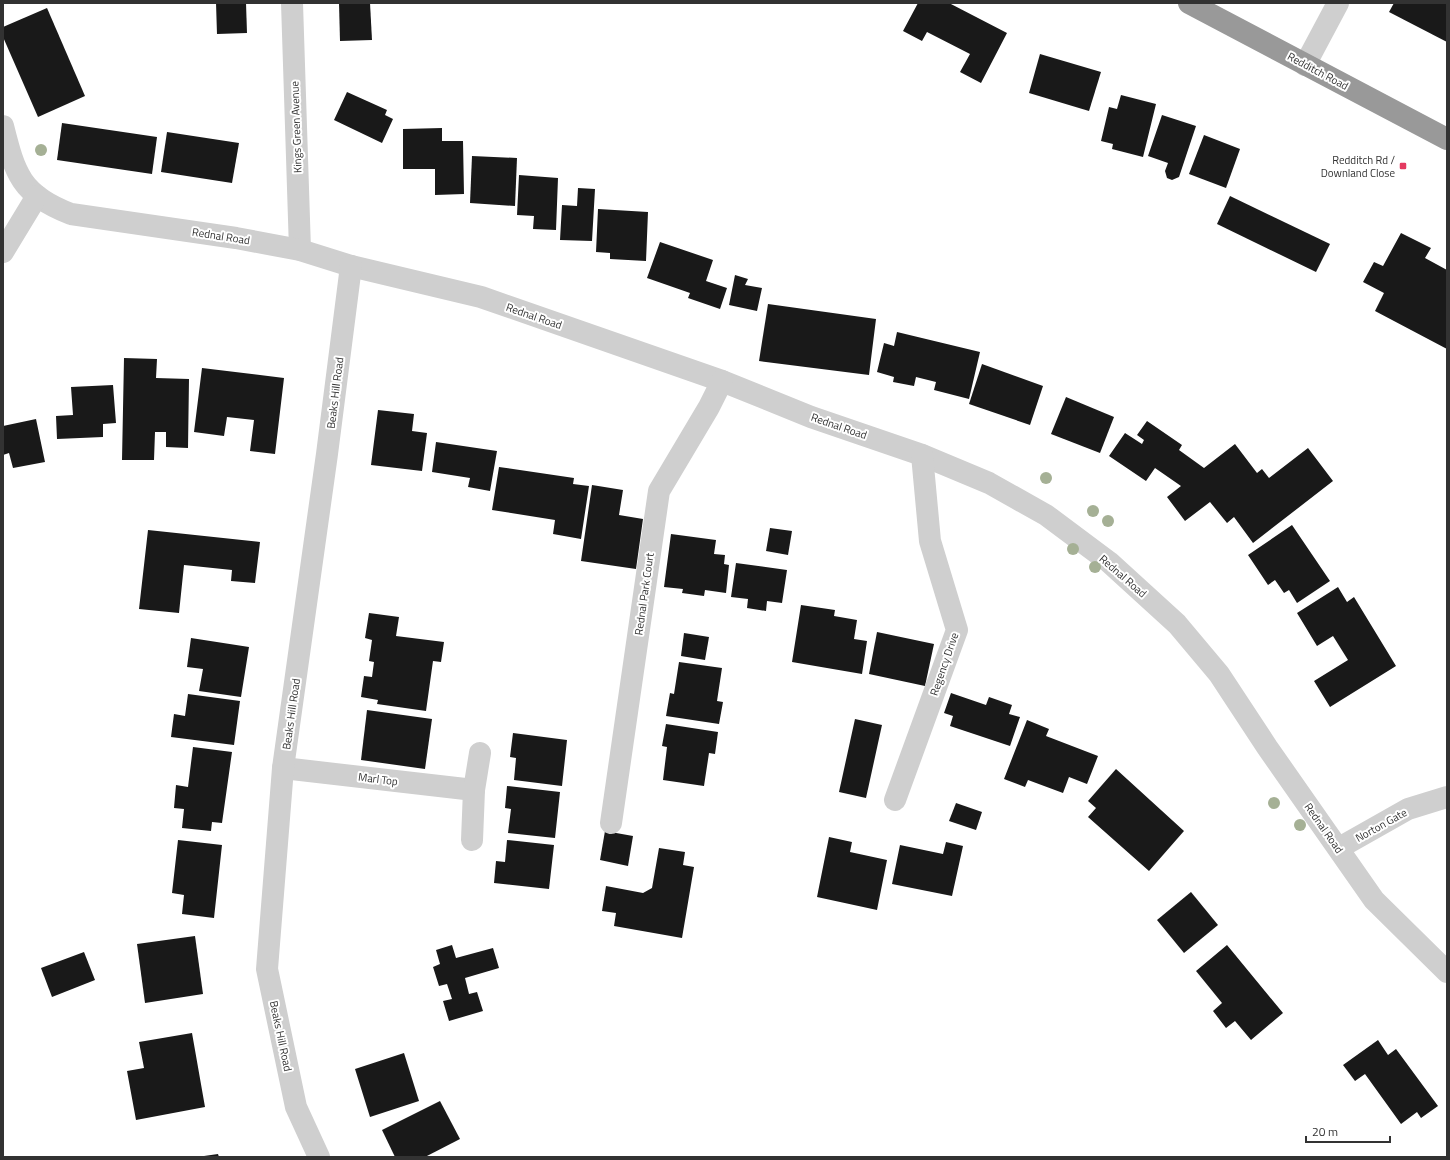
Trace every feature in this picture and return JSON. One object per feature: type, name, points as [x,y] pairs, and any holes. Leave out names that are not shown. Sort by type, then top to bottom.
[{"type":"highway","name":"Redditch Road","points":[[1189,3],[1447,139]]},
{"type":"street","name":"Kings Green Avenue","points":[[292,3],[300,250]]},
{"type":"street","points":[[1305,65],[1338,3]]},
{"type":"street","name":"Rednal Road","points":[[3,126],[16,172],[26,188],[53,208],[71,214],[236,238],[300,250],[351,266],[481,297],[722,381],[811,417],[922,455],[989,483],[1046,515],[1109,562],[1177,624],[1219,674],[1267,747],[1374,900],[1447,972]]},
{"type":"street","points":[[3,252],[37,196]]},
{"type":"street","name":"Beaks Hill Road","points":[[318,1157],[296,1107],[267,969],[283,768],[327,454],[351,266]]},
{"type":"street","name":"Rednal Park Court","points":[[611,823],[659,491],[709,407],[722,381]]},
{"type":"street","name":"Regency Drive","points":[[895,800],[957,630],[930,541],[922,455]]},
{"type":"street","points":[[472,840],[474,790],[480,753]]},
{"type":"street","name":"Marl Top","points":[[283,768],[474,790]]},
{"type":"street","name":"Norton Gate","points":[[1339,848],[1408,809],[1447,797]]},
{"type":"building","points":[[216,3],[246,3],[247,33],[217,34]]},
{"type":"building","points":[[339,3],[370,3],[372,40],[340,41]]},
{"type":"building","points":[[918,3],[949,3],[1007,33],[981,83],[960,72],[970,54],[927,32],[922,41],[903,31]]},
{"type":"building","points":[[1394,3],[1447,3],[1447,42],[1389,12]]},
{"type":"building","points":[[47,8],[85,96],[38,117],[3,37],[3,27]]},
{"type":"building","points":[[1040,54],[1101,72],[1089,111],[1029,93]]},
{"type":"building","points":[[347,92],[387,110],[385,115],[393,119],[382,143],[334,120]]},
{"type":"building","points":[[1121,95],[1156,104],[1143,157],[1112,149],[1113,144],[1101,141],[1109,107],[1117,109]]},
{"type":"building","points":[[1162,115],[1196,126],[1179,177],[1172,180],[1167,178],[1165,171],[1168,163],[1148,156]]},
{"type":"building","points":[[62,123],[157,137],[152,174],[57,160]]},
{"type":"building","points":[[442,128],[442,141],[463,141],[464,194],[435,195],[435,169],[403,169],[403,129]]},
{"type":"building","points":[[167,132],[239,143],[232,183],[161,172]]},
{"type":"building","points":[[1204,135],[1240,149],[1226,188],[1189,174]]},
{"type":"building","points":[[472,156],[517,158],[515,206],[470,203]]},
{"type":"building","points":[[519,175],[558,178],[556,230],[533,229],[534,216],[517,215]]},
{"type":"building","points":[[578,188],[595,189],[592,241],[560,240],[562,205],[577,206]]},
{"type":"building","points":[[1230,196],[1330,244],[1316,272],[1217,224]]},
{"type":"building","points":[[598,209],[648,212],[646,261],[610,259],[610,253],[596,252]]},
{"type":"building","points":[[1401,233],[1431,248],[1425,258],[1447,270],[1447,349],[1375,311],[1384,293],[1363,282],[1374,262],[1383,266]]},
{"type":"building","points":[[660,242],[713,260],[706,281],[727,288],[720,309],[688,298],[690,293],[647,278]]},
{"type":"building","points":[[735,275],[748,279],[745,285],[762,288],[757,311],[729,305]]},
{"type":"building","points":[[768,304],[876,319],[869,375],[759,361]]},
{"type":"building","points":[[897,332],[980,352],[969,399],[934,390],[936,382],[916,377],[914,386],[893,382],[894,377],[877,372],[884,343],[894,346]]},
{"type":"building","points":[[124,358],[157,359],[156,378],[189,379],[188,448],[166,447],[166,432],[155,432],[154,460],[122,460]]},
{"type":"building","points":[[982,364],[1043,386],[1030,425],[969,404]]},
{"type":"building","points":[[202,368],[284,378],[275,454],[250,451],[254,420],[227,417],[224,436],[194,432]]},
{"type":"building","points":[[113,385],[116,423],[103,424],[103,437],[57,439],[56,416],[73,415],[71,387]]},
{"type":"building","points":[[1066,397],[1114,417],[1100,453],[1051,434]]},
{"type":"building","points":[[378,410],[414,414],[412,431],[427,433],[422,471],[371,465]]},
{"type":"building","points":[[36,419],[45,462],[13,468],[9,453],[3,455],[3,426]]},
{"type":"building","points":[[1147,421],[1182,445],[1179,450],[1204,468],[1235,444],[1257,473],[1262,469],[1269,478],[1308,448],[1333,481],[1253,543],[1234,517],[1227,523],[1210,502],[1185,521],[1167,497],[1181,486],[1155,468],[1146,481],[1109,456],[1125,433],[1142,444],[1144,440],[1137,435]]},
{"type":"building","points":[[436,442],[497,451],[490,491],[468,487],[470,478],[432,472]]},
{"type":"building","points":[[499,467],[574,478],[573,484],[589,486],[581,539],[553,534],[555,520],[492,510]]},
{"type":"building","points":[[592,485],[623,490],[619,515],[643,519],[636,569],[581,561]]},
{"type":"building","points":[[1292,525],[1330,581],[1297,603],[1289,590],[1284,593],[1275,580],[1268,585],[1248,555]]},
{"type":"building","points":[[770,528],[792,531],[788,555],[766,551]]},
{"type":"building","points":[[148,530],[260,542],[255,583],[231,581],[232,570],[184,565],[179,613],[139,609]]},
{"type":"building","points":[[671,534],[716,540],[714,554],[725,555],[724,564],[729,565],[726,593],[705,590],[704,596],[682,593],[683,589],[664,587]]},
{"type":"building","points":[[736,563],[787,570],[782,603],[767,601],[766,611],[747,608],[748,599],[731,597]]},
{"type":"building","points":[[1338,587],[1347,602],[1354,597],[1396,666],[1330,707],[1314,681],[1348,660],[1333,636],[1317,646],[1297,613]]},
{"type":"building","points":[[801,605],[835,610],[834,616],[857,620],[854,639],[867,641],[862,674],[792,662]]},
{"type":"building","points":[[369,613],[399,617],[396,636],[444,642],[441,662],[433,661],[426,711],[377,704],[378,700],[361,697],[364,676],[372,677],[374,662],[369,661],[372,640],[365,638]]},
{"type":"building","points":[[877,632],[934,644],[925,686],[869,674]]},
{"type":"building","points":[[684,633],[709,637],[705,660],[681,656]]},
{"type":"building","points":[[191,638],[249,647],[241,697],[199,691],[203,669],[187,667]]},
{"type":"building","points":[[679,662],[722,668],[717,701],[723,702],[719,724],[666,716],[670,693],[674,694]]},
{"type":"building","points":[[951,693],[986,705],[989,697],[1012,705],[1009,714],[1020,717],[1010,746],[950,726],[953,716],[944,713]]},
{"type":"building","points":[[188,694],[240,701],[234,745],[171,737],[174,714],[185,716]]},
{"type":"building","points":[[367,710],[432,719],[425,769],[361,760]]},
{"type":"building","points":[[855,719],[882,725],[866,798],[839,792]]},
{"type":"building","points":[[1027,720],[1049,729],[1046,736],[1098,756],[1087,784],[1069,777],[1063,793],[1028,780],[1025,787],[1004,779]]},
{"type":"building","points":[[666,724],[718,732],[715,754],[709,753],[704,786],[663,780],[667,747],[662,746]]},
{"type":"building","points":[[513,733],[567,740],[562,786],[514,780],[516,758],[510,757]]},
{"type":"building","points":[[193,747],[232,752],[222,823],[212,822],[211,831],[182,828],[184,809],[174,808],[176,785],[188,787]]},
{"type":"building","points":[[1116,769],[1184,831],[1149,871],[1088,817],[1096,808],[1088,801]]},
{"type":"building","points":[[507,786],[560,792],[555,838],[508,833],[511,809],[505,808]]},
{"type":"building","points":[[956,803],[982,812],[976,830],[949,821]]},
{"type":"building","points":[[605,831],[633,836],[628,866],[600,860]]},
{"type":"building","points":[[829,837],[852,842],[850,852],[887,860],[877,910],[817,897]]},
{"type":"building","points":[[178,840],[222,845],[214,918],[182,914],[184,895],[172,893]]},
{"type":"building","points":[[507,840],[554,845],[549,889],[494,883],[496,861],[505,862]]},
{"type":"building","points":[[946,842],[963,846],[952,896],[892,884],[900,845],[943,854]]},
{"type":"building","points":[[659,848],[685,852],[683,865],[694,867],[682,938],[614,926],[616,913],[602,911],[606,886],[643,893],[652,888]]},
{"type":"building","points":[[1191,892],[1218,925],[1184,953],[1157,920]]},
{"type":"building","points":[[195,936],[203,994],[145,1003],[137,944]]},
{"type":"building","points":[[452,945],[456,958],[493,948],[499,968],[465,978],[469,994],[477,992],[483,1011],[449,1021],[443,1001],[452,999],[447,984],[439,986],[433,967],[440,964],[436,950]]},
{"type":"building","points":[[1227,945],[1283,1013],[1251,1040],[1235,1021],[1226,1028],[1213,1011],[1222,1003],[1196,971]]},
{"type":"building","points":[[84,952],[95,980],[52,997],[41,968]]},
{"type":"building","points":[[192,1033],[205,1107],[136,1120],[127,1071],[144,1068],[139,1042]]},
{"type":"building","points":[[1378,1040],[1388,1055],[1396,1049],[1438,1106],[1421,1118],[1417,1112],[1401,1124],[1365,1074],[1355,1081],[1343,1065]]},
{"type":"building","points":[[404,1053],[419,1101],[370,1117],[355,1069]]},
{"type":"building","points":[[440,1101],[460,1139],[425,1157],[395,1157],[382,1130]]},
{"type":"building","points":[[218,1154],[219,1157],[204,1157],[204,1156]]},
{"type":"place","name":"Redditch Rd / Downland Close","points":[[1403,166]]}]
